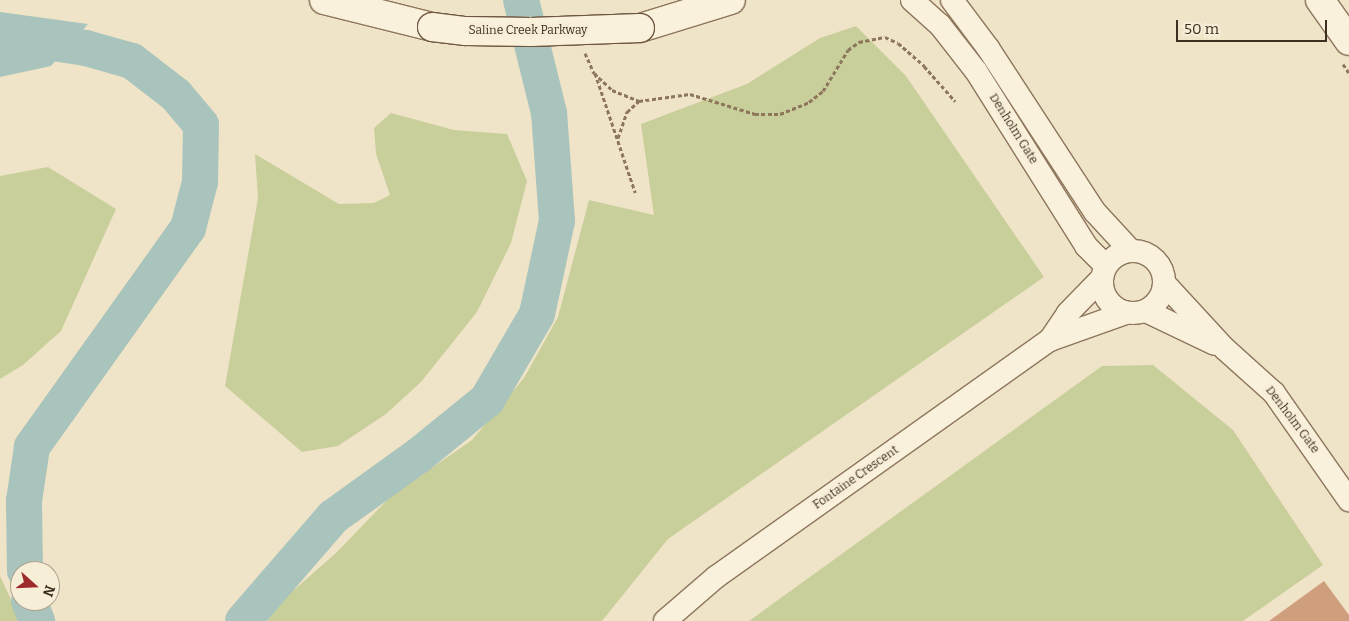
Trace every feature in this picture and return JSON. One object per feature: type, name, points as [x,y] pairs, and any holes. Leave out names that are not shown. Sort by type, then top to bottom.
[{"type":"main road","name":"Saline Creek Parkway","points":[[324,0],[432,27],[466,31],[531,32],[640,28],[731,0]]},
{"type":"main road","points":[[1320,0],[1349,41]]},
{"type":"street","name":"Denholm Gate","points":[[912,0],[940,25],[976,71],[1104,272]]},
{"type":"street","name":"Denholm Gate","points":[[952,0],[988,48],[1095,212],[1131,251]]},
{"type":"street","points":[[1131,251],[1151,256],[1158,264],[1164,283],[1159,300],[1136,312],[1110,304],[1105,296],[1104,272],[1122,253],[1131,251]]},
{"type":"street","name":"Fontaine Crescent","points":[[1050,340],[1068,313],[1104,272]]},
{"type":"street","name":"Denholm Gate","points":[[1164,283],[1225,349],[1258,377],[1288,411],[1349,500]]},
{"type":"street","name":"Denholm Gate","points":[[1136,312],[1225,349]]},
{"type":"street","name":"Fontaine Crescent","points":[[665,621],[716,577],[1050,340],[1136,312]]},
{"type":"path","points":[[594,73],[612,90],[639,101],[690,94],[756,114],[780,114],[809,102],[823,91],[848,50],[859,42],[885,37],[898,43],[924,66],[955,101]]},
{"type":"path","points":[[584,50],[618,138],[635,192]]},
{"type":"path","points":[[618,138],[627,112],[639,101]]},
{"type":"green space","points":[[856,26],[906,76],[1044,277],[668,539],[602,621],[267,621],[279,603],[336,553],[390,497],[472,440],[524,378],[558,317],[589,200],[654,215],[641,124],[747,84],[820,38]]},
{"type":"green space","points":[[391,113],[454,130],[507,134],[527,181],[511,243],[477,312],[421,382],[386,414],[338,446],[302,452],[225,386],[258,198],[255,154],[339,204],[374,203],[390,195],[376,154],[374,128]]},
{"type":"green space","points":[[48,167],[116,209],[61,331],[23,365],[0,379],[0,176]]},
{"type":"green space","points":[[1153,365],[1233,430],[1323,565],[1243,621],[749,621],[1102,366]]},
{"type":"green space","points":[[0,576],[10,597],[10,611],[16,611],[21,621],[0,621]]},
{"type":"water","points":[[0,12],[88,24],[51,66],[0,77]]},
{"type":"building","points":[[1324,581],[1349,615],[1349,621],[1269,621]]},
{"type":"waterway","points":[[243,621],[333,517],[418,456],[487,400],[537,314],[557,221],[549,113],[521,0]]},
{"type":"waterway","points":[[0,35],[86,48],[132,61],[176,95],[201,125],[200,182],[188,228],[32,447],[24,501],[25,561]]},
{"type":"waterway","points":[[33,611],[37,621]]}]
